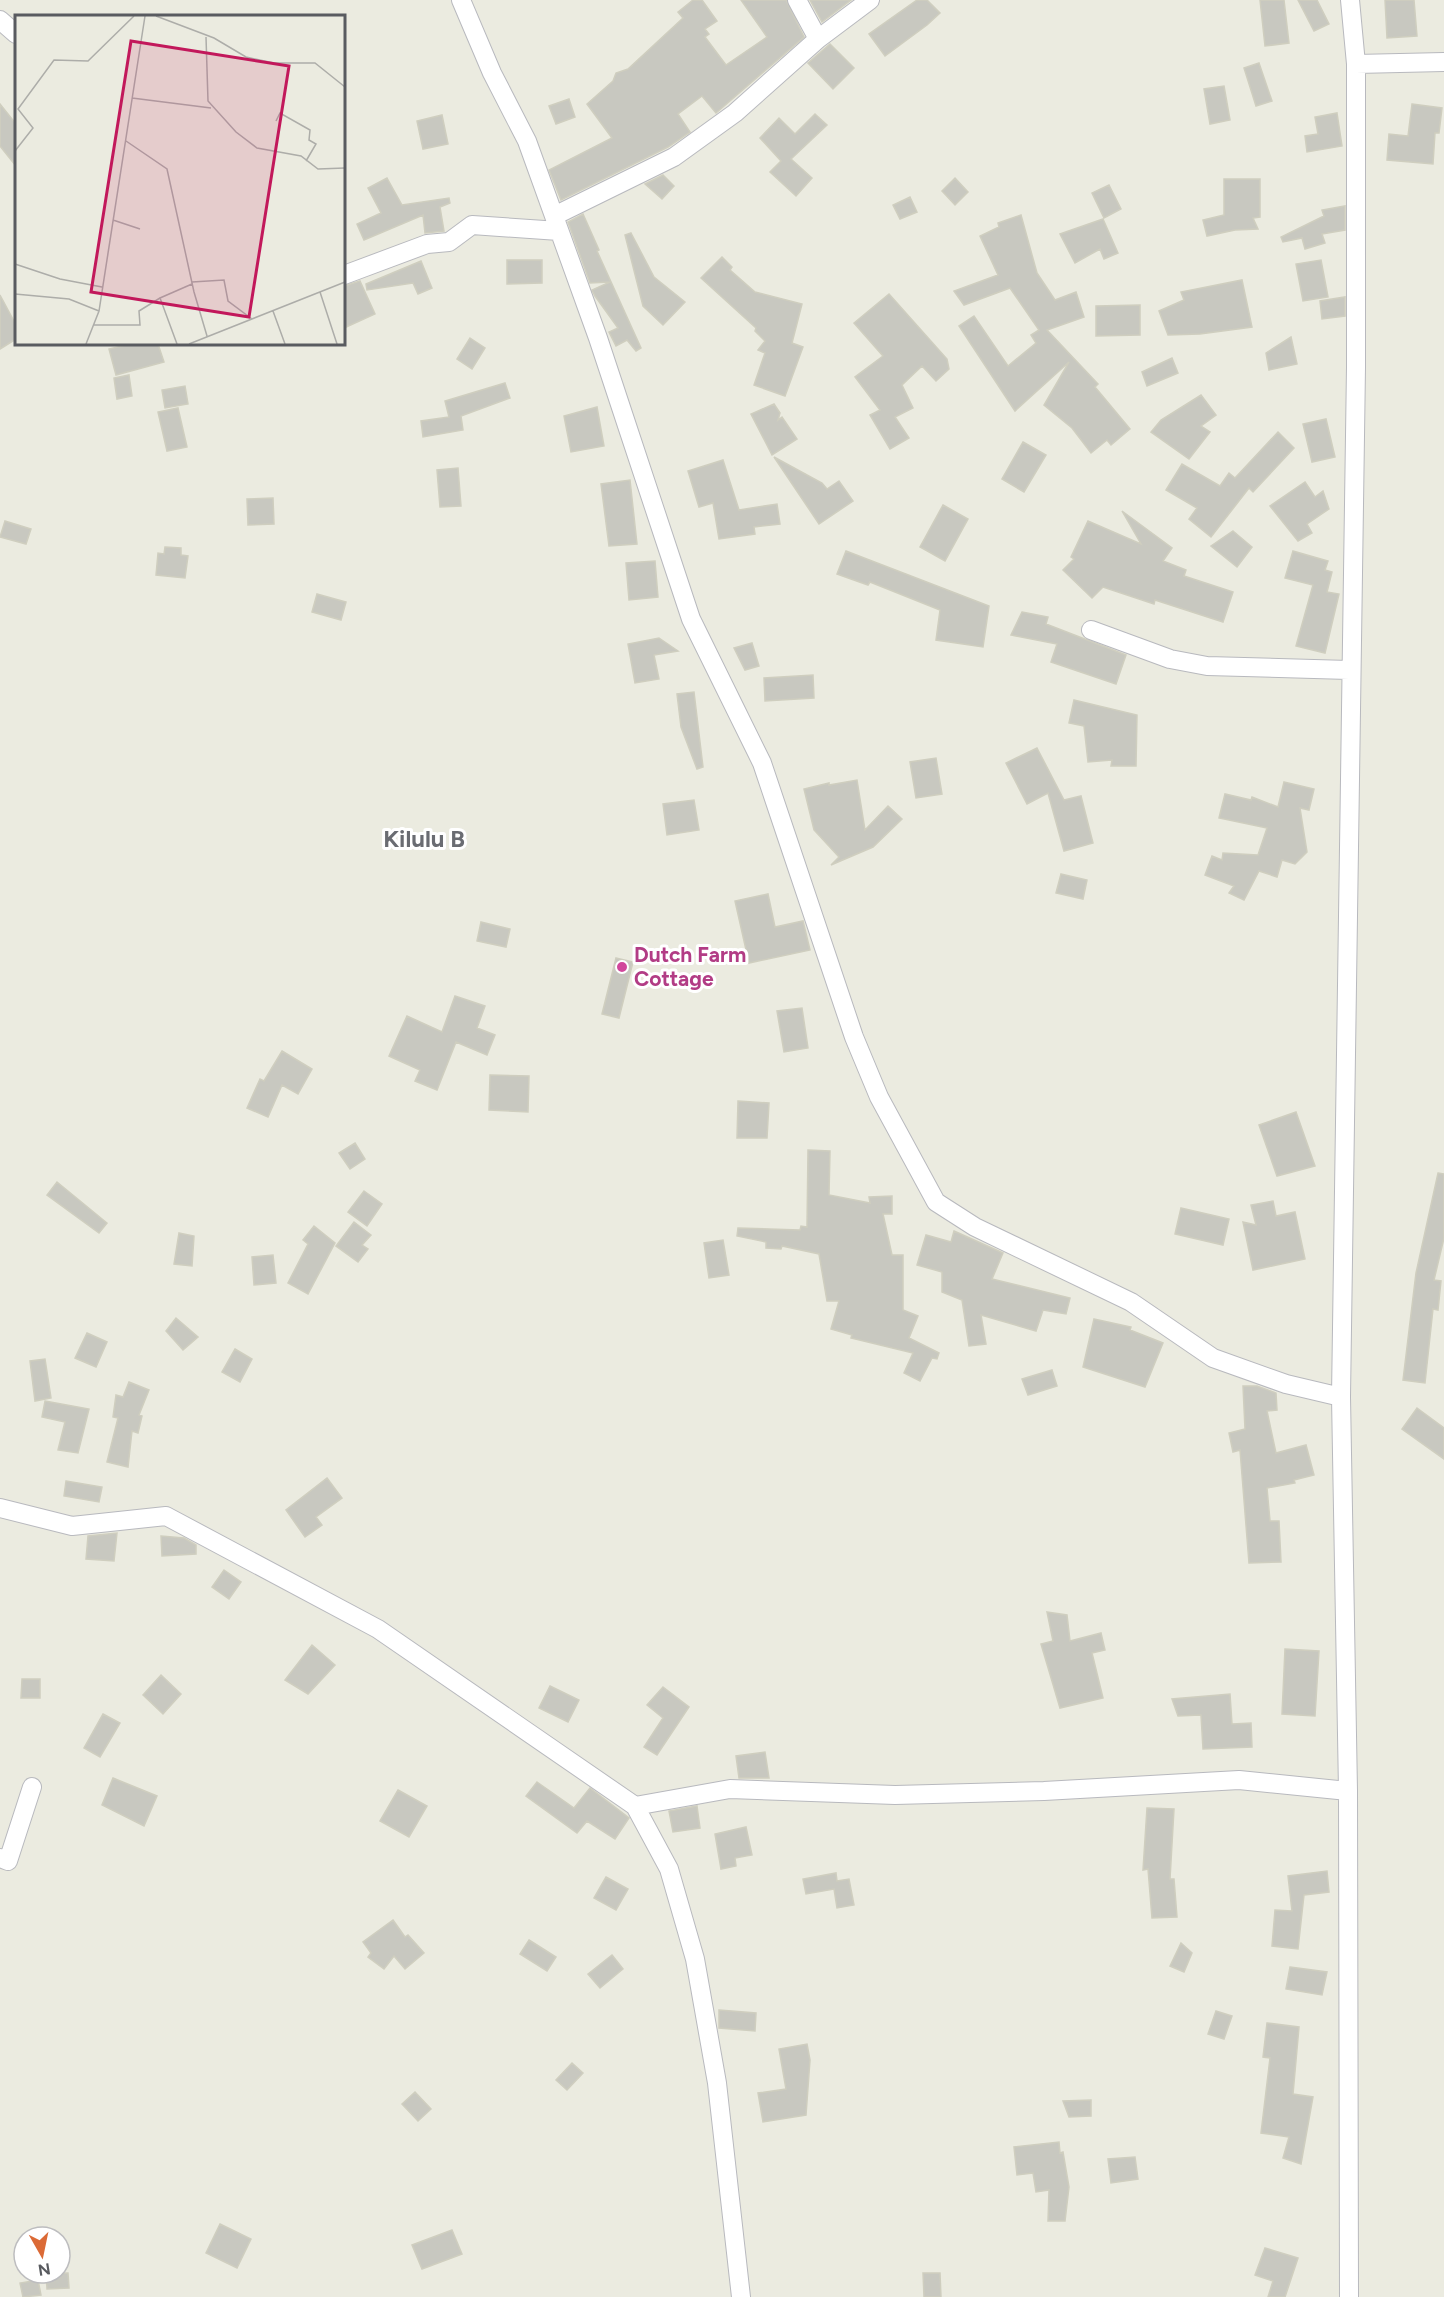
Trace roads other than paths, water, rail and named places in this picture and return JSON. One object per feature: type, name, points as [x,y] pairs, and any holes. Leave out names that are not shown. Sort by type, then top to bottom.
[{"type":"street","points":[[461,0],[492,73],[527,141],[691,619],[762,764],[854,1037],[871,1077],[936,1202],[975,1227],[1131,1302],[1213,1358],[1286,1384],[1341,1397]]},
{"type":"street","points":[[797,0],[818,39]]},
{"type":"street","points":[[345,275],[427,244],[449,242],[471,225],[557,224],[674,157],[735,113],[818,39],[870,0]]},
{"type":"street","points":[[1349,2297],[1348,1791],[1341,1397],[1349,670],[1356,367],[1356,64],[1350,0]]},
{"type":"street","points":[[0,20],[15,33]]},
{"type":"street","points":[[1356,64],[1444,62]]},
{"type":"street","points":[[1091,630],[1170,659],[1207,666],[1349,670]]},
{"type":"street","points":[[0,1508],[72,1526],[166,1516],[378,1629],[635,1806],[669,1869],[695,1959],[717,2084],[741,2297]]},
{"type":"street","points":[[635,1806],[730,1790],[895,1795],[1044,1791],[1239,1780],[1348,1791]]},
{"type":"street","points":[[0,1858],[8,1862],[32,1786]]},
{"type":"place","name":"Dutch Farm Cottage","points":[[622,967]]},
{"type":"district","name":"Kilulu B","points":[[424,839]]}]
